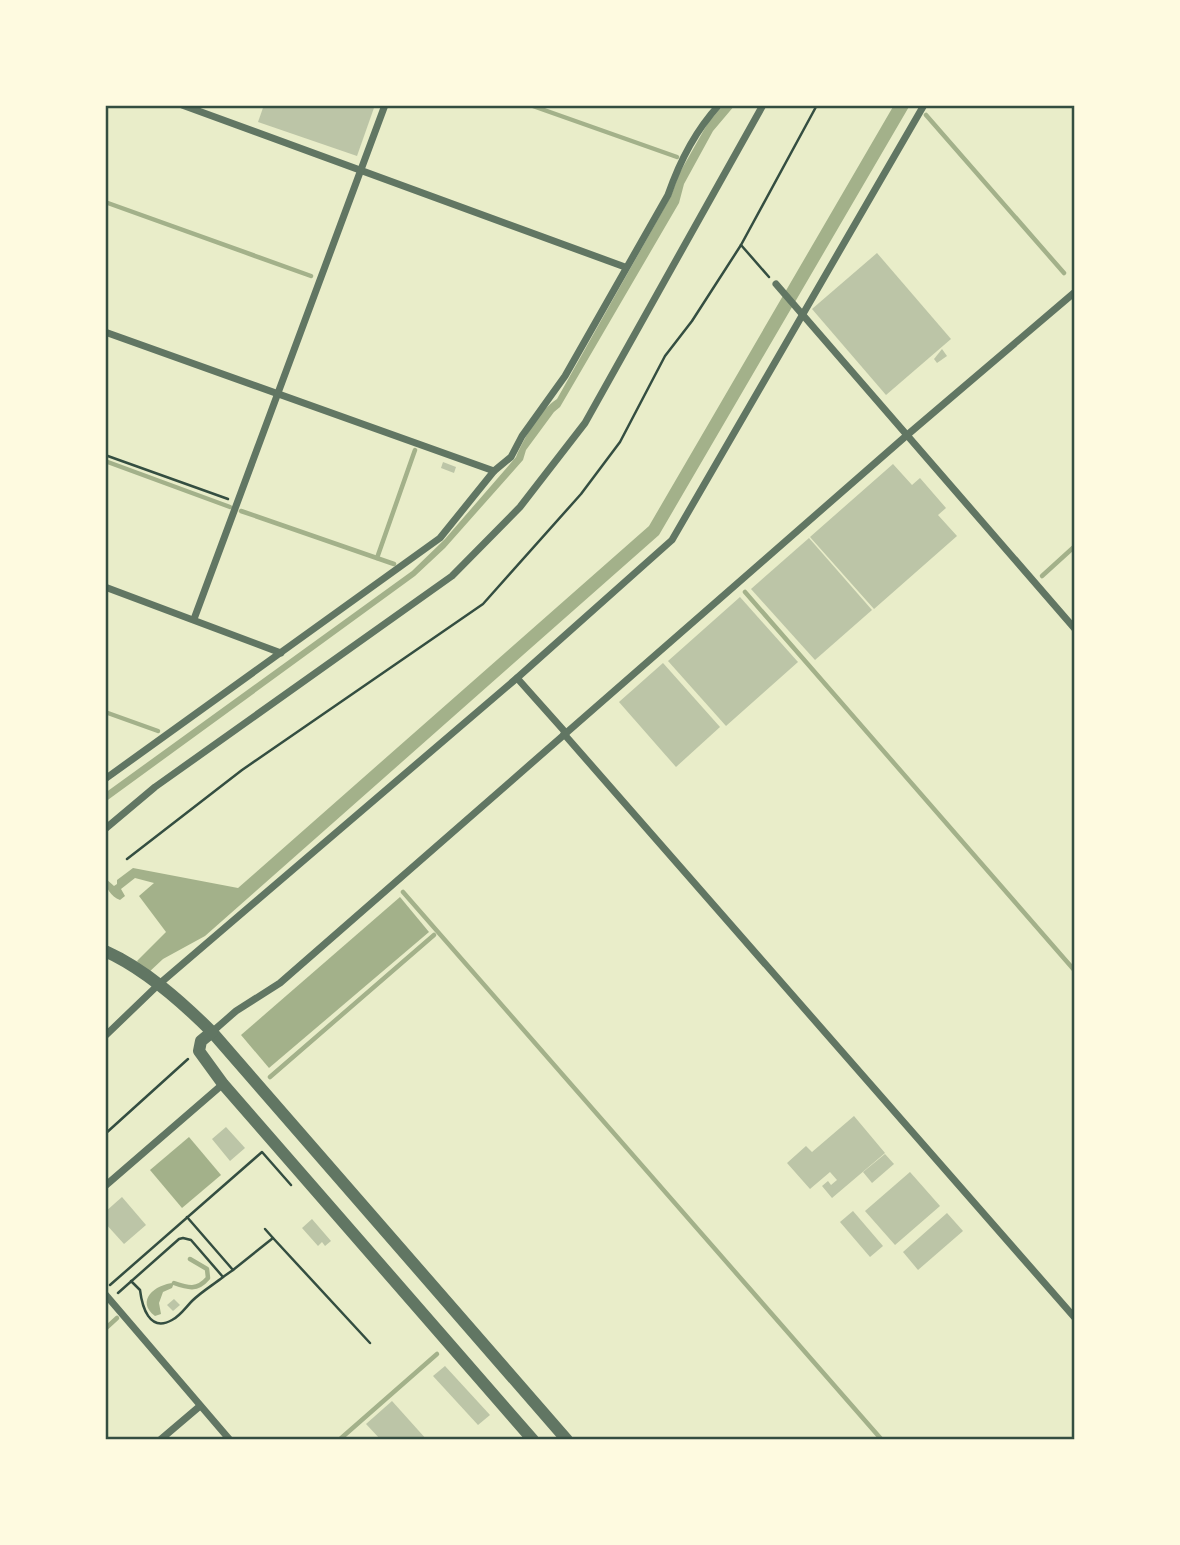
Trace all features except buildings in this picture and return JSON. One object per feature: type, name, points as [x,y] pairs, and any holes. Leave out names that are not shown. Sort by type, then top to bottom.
[{"type":"street","points":[[182,105],[625,267]]},
{"type":"street","points":[[194,619],[385,105]]},
{"type":"street","points":[[105,779],[440,538],[494,471],[511,457],[522,436],[565,376],[668,195],[675,174],[706,119],[719,105]]},
{"type":"street","points":[[105,829],[155,787],[452,576],[520,507],[585,423],[763,105]]},
{"type":"street","points":[[105,1036],[154,982],[517,678],[672,540],[924,105]]},
{"type":"street","points":[[776,284],[1075,629]]},
{"type":"street","points":[[533,1440],[223,1084],[200,1051],[201,1041],[236,1011],[280,983],[906,436],[1075,292]]},
{"type":"street","points":[[105,332],[494,471]]},
{"type":"street","points":[[105,587],[281,653]]},
{"type":"street","points":[[517,678],[1075,1318]]},
{"type":"street","points":[[105,951],[124,959],[191,1011],[212,1032],[567,1440]]},
{"type":"street","points":[[105,1186],[223,1084]]},
{"type":"street","points":[[107,1294],[230,1440]]},
{"type":"street","points":[[160,1440],[200,1406]]},
{"type":"path","points":[[741,246],[776,284]]},
{"type":"path","points":[[105,455],[238,503]]},
{"type":"path","points":[[105,1134],[181,1063],[200,1051]]},
{"type":"path","points":[[107,1294],[187,1217],[262,1152],[298,1192]]},
{"type":"path","points":[[187,1217],[233,1270]]},
{"type":"path","points":[[265,1229],[370,1343]]},
{"type":"path","points":[[107,1294],[131,1281],[183,1237],[191,1240],[223,1277]]},
{"type":"path","points":[[131,1281],[140,1290],[145,1313],[156,1322],[164,1323],[176,1318],[193,1300],[273,1238]]},
{"type":"shaded area","points":[[724,105],[735,105],[713,131],[684,184],[679,203],[560,407],[526,450],[523,460],[445,548],[415,576],[105,802],[105,793],[412,571],[445,539],[516,457],[533,425],[557,399],[671,196],[679,174],[709,121]]},
{"type":"shaded area","points":[[894,105],[910,105],[659,535],[205,936],[163,959],[147,974],[137,961],[166,932],[139,896],[154,883],[135,878],[121,889],[125,896],[120,900],[109,891],[105,878],[114,886],[117,880],[133,868],[238,888],[649,526]]},
{"type":"shaded area","points":[[400,897],[429,932],[269,1068],[241,1035]]},
{"type":"shaded area","points":[[189,1137],[221,1175],[182,1208],[150,1170]]},
{"type":"shaded area","points":[[174,1283],[172,1288],[163,1292],[159,1303],[161,1314],[155,1316],[149,1310],[147,1299],[160,1286]]},
{"type":"waterway","points":[[530,105],[677,157]]},
{"type":"waterway","points":[[926,115],[1064,273]]},
{"type":"waterway","points":[[105,202],[311,276]]},
{"type":"waterway","points":[[377,558],[415,450]]},
{"type":"waterway","points":[[105,461],[230,507]]},
{"type":"waterway","points":[[241,511],[394,564]]},
{"type":"waterway","points":[[1042,576],[1075,546]]},
{"type":"waterway","points":[[745,592],[1075,971]]},
{"type":"waterway","points":[[105,712],[158,731]]},
{"type":"waterway","points":[[403,892],[882,1440]]},
{"type":"waterway","points":[[270,1077],[434,935]]},
{"type":"waterway","points":[[174,1283],[192,1287],[200,1285],[208,1278],[207,1269],[190,1259]]},
{"type":"waterway","points":[[105,1329],[117,1318]]},
{"type":"waterway","points":[[339,1440],[437,1354]]}]
